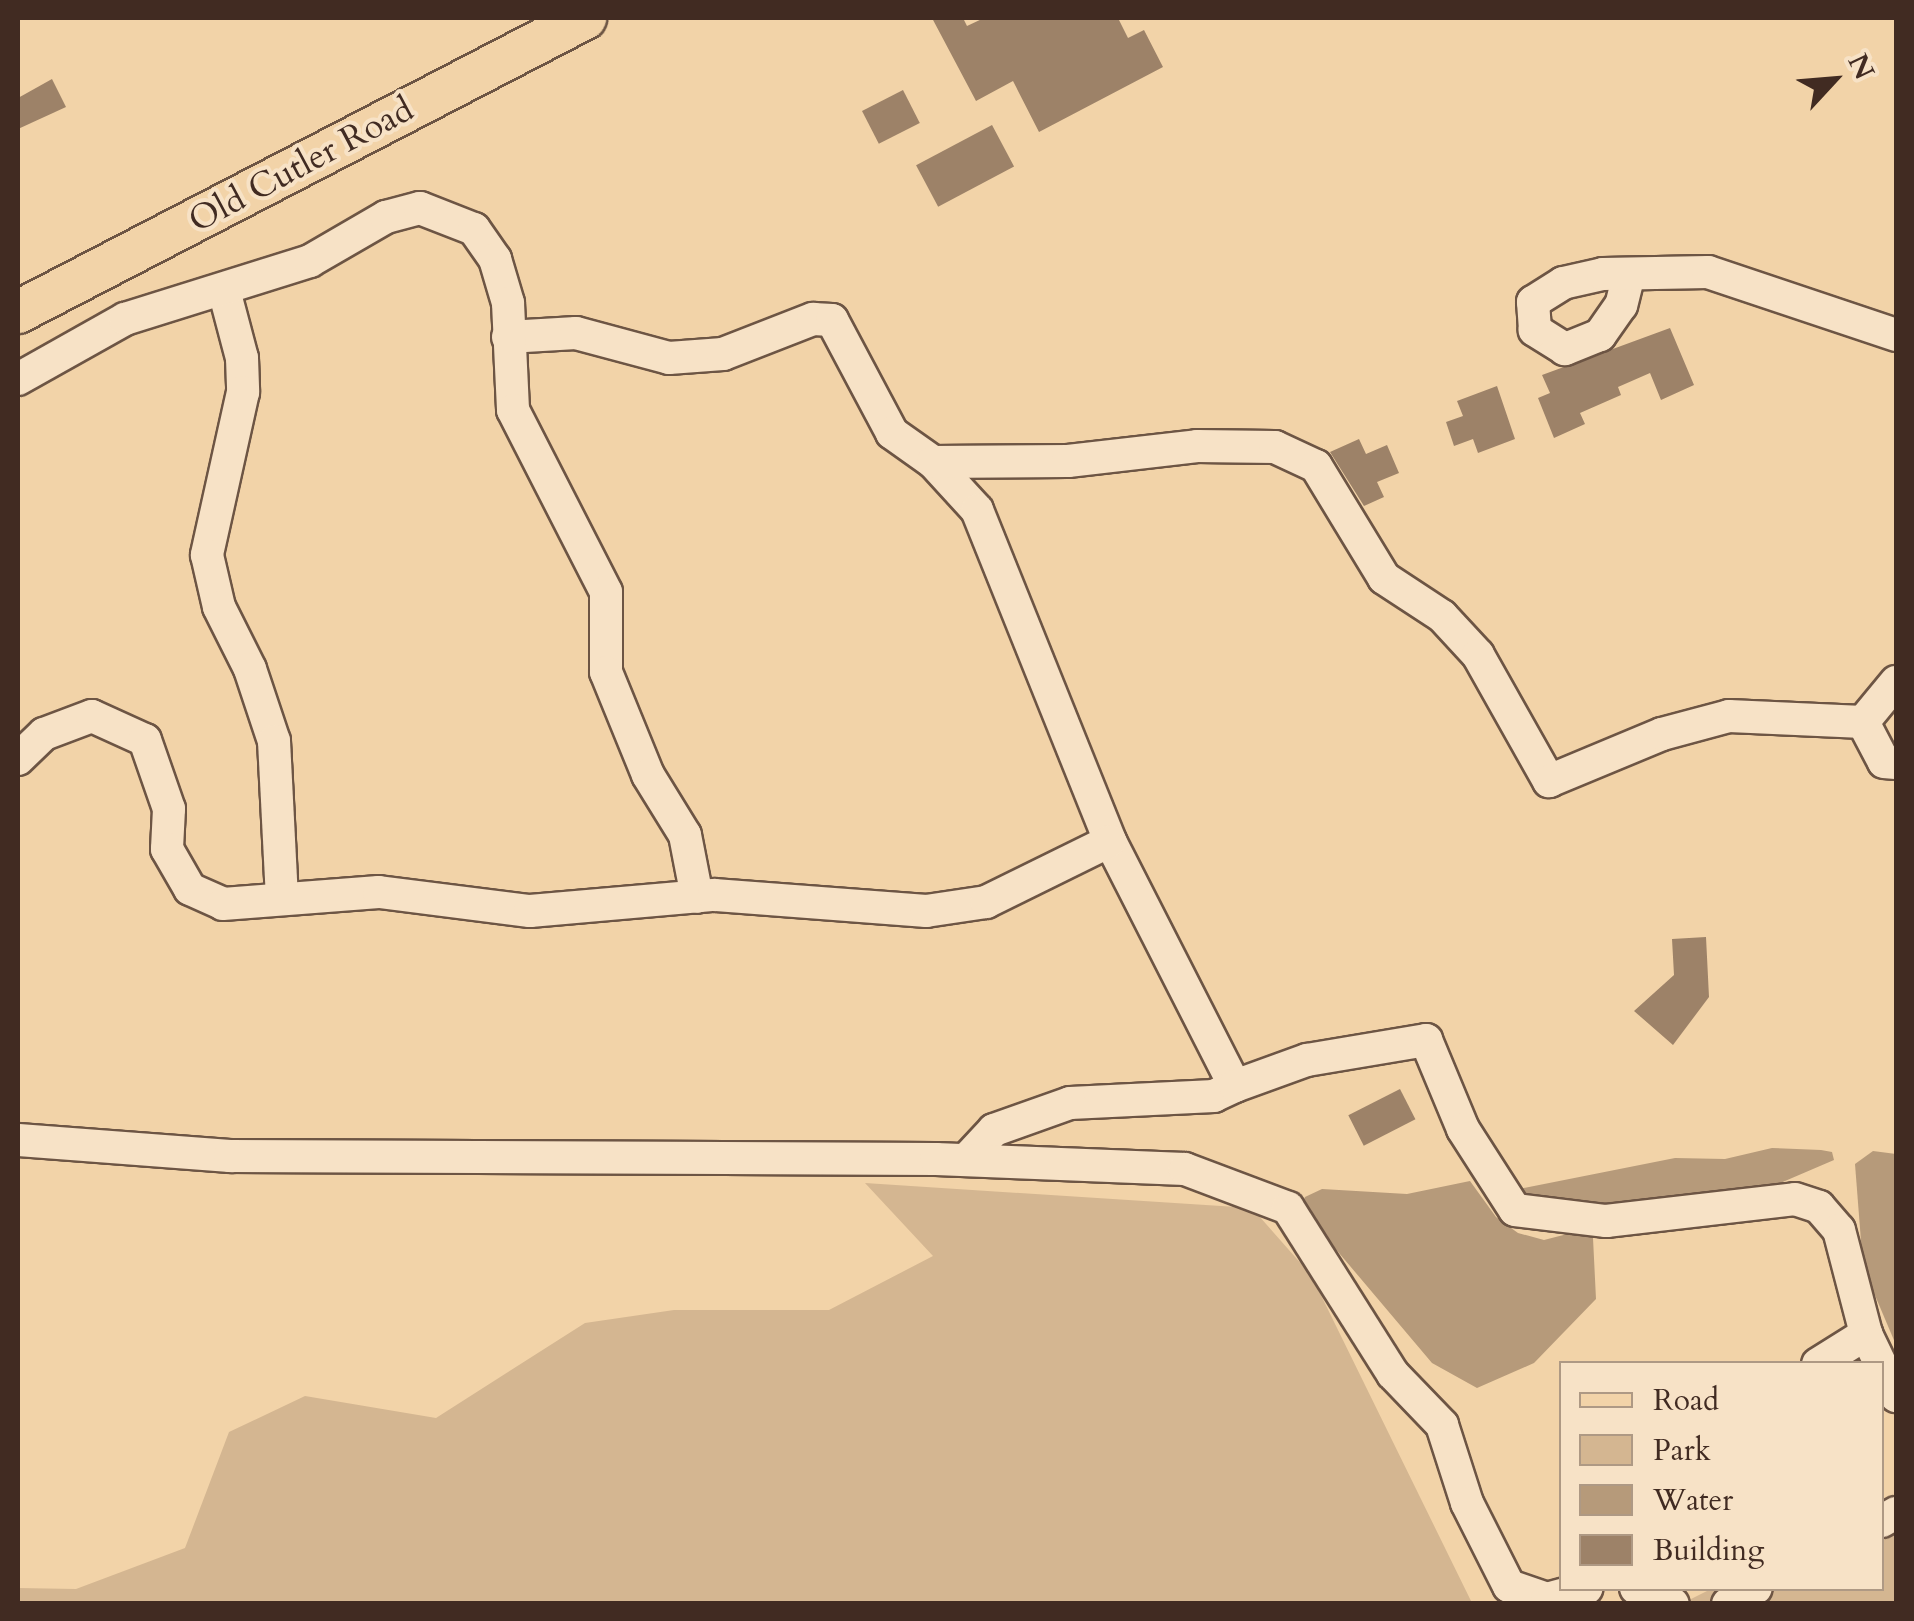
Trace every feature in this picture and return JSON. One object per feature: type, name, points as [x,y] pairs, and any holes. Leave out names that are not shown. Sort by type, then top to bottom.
[{"type":"main road","name":"Old Cutler Road","points":[[18,312],[544,27],[585,18]]},
{"type":"street","points":[[18,380],[125,320],[310,261],[386,216],[420,208],[474,229],[495,259],[508,302],[513,410],[606,592],[606,672],[648,775],[684,834],[697,897]]},
{"type":"street","points":[[1628,274],[1733,275],[1827,316],[1896,334]]},
{"type":"street","points":[[224,290],[242,358],[243,392],[206,554],[218,607],[250,668],[274,741],[282,899]]},
{"type":"street","points":[[508,336],[576,334],[669,358],[723,354],[812,319],[832,320],[892,433],[932,462],[977,510],[1110,841],[1235,1086]]},
{"type":"street","points":[[932,462],[1068,461],[1256,446],[1275,447],[1316,466],[1384,578],[1442,616],[1478,655],[1549,781],[1662,734],[1729,716],[1863,722]]},
{"type":"street","points":[[1863,722],[1896,682]]},
{"type":"street","points":[[18,759],[44,734],[92,716],[145,740],[169,809],[168,850],[190,889],[223,904],[379,892],[530,911],[697,897],[831,900],[926,912],[986,902],[1110,841]]},
{"type":"street","points":[[1863,722],[1884,762],[1896,763]]},
{"type":"street","points":[[966,1160],[994,1130],[1070,1103],[1214,1096],[1307,1060],[1426,1040],[1462,1128],[1514,1210],[1606,1221],[1795,1199],[1819,1206],[1839,1230],[1866,1334],[1879,1361]]},
{"type":"street","points":[[18,1140],[230,1156],[966,1160],[1185,1170],[1288,1208],[1392,1374],[1442,1424],[1467,1503],[1501,1576],[1510,1586],[1547,1599],[1576,1591]]},
{"type":"street","points":[[1823,1361],[1866,1334]]},
{"type":"street","points":[[1884,1371],[1896,1396]]},
{"type":"street","points":[[1643,1591],[1673,1604]]},
{"type":"street","points":[[1728,1604],[1751,1591]]},
{"type":"green space","points":[[865,1183],[1252,1208],[1311,1275],[1472,1603],[18,1604],[18,1588],[76,1589],[185,1548],[229,1432],[305,1396],[436,1418],[585,1323],[674,1310],[829,1310],[933,1256]]},
{"type":"green space","points":[[1896,1495],[1896,1603],[1681,1604],[1707,1591],[1884,1591],[1884,1502]]},
{"type":"water","points":[[1772,1148],[1832,1152],[1834,1160],[1766,1189],[1589,1207],[1529,1202],[1519,1189],[1675,1158],[1725,1159]]},
{"type":"water","points":[[1873,1151],[1896,1154],[1896,1345],[1863,1267],[1855,1164]]},
{"type":"water","points":[[1470,1181],[1496,1217],[1518,1233],[1544,1240],[1579,1231],[1593,1238],[1596,1299],[1534,1363],[1477,1388],[1432,1363],[1301,1208],[1305,1197],[1322,1189],[1407,1194]]},
{"type":"building","points":[[932,18],[963,18],[967,26],[984,18],[1118,18],[1128,38],[1144,30],[1163,67],[1039,132],[1013,81],[976,101]]},
{"type":"building","points":[[52,79],[66,107],[18,129],[18,98]]},
{"type":"building","points":[[903,90],[920,123],[879,144],[862,111]]},
{"type":"building","points":[[992,125],[1014,166],[938,207],[916,165]]},
{"type":"building","points":[[1670,328],[1694,385],[1661,400],[1650,373],[1618,387],[1621,395],[1580,413],[1585,424],[1554,438],[1538,398],[1550,393],[1542,375]]},
{"type":"building","points":[[1497,386],[1515,439],[1478,453],[1473,439],[1454,446],[1446,422],[1463,416],[1457,401]]},
{"type":"building","points":[[1359,439],[1366,454],[1387,445],[1399,473],[1377,482],[1384,497],[1364,506],[1330,452]]},
{"type":"building","points":[[1706,937],[1709,997],[1673,1045],[1634,1011],[1674,975],[1672,939]]},
{"type":"building","points":[[1400,1089],[1415,1119],[1364,1146],[1348,1115]]}]
